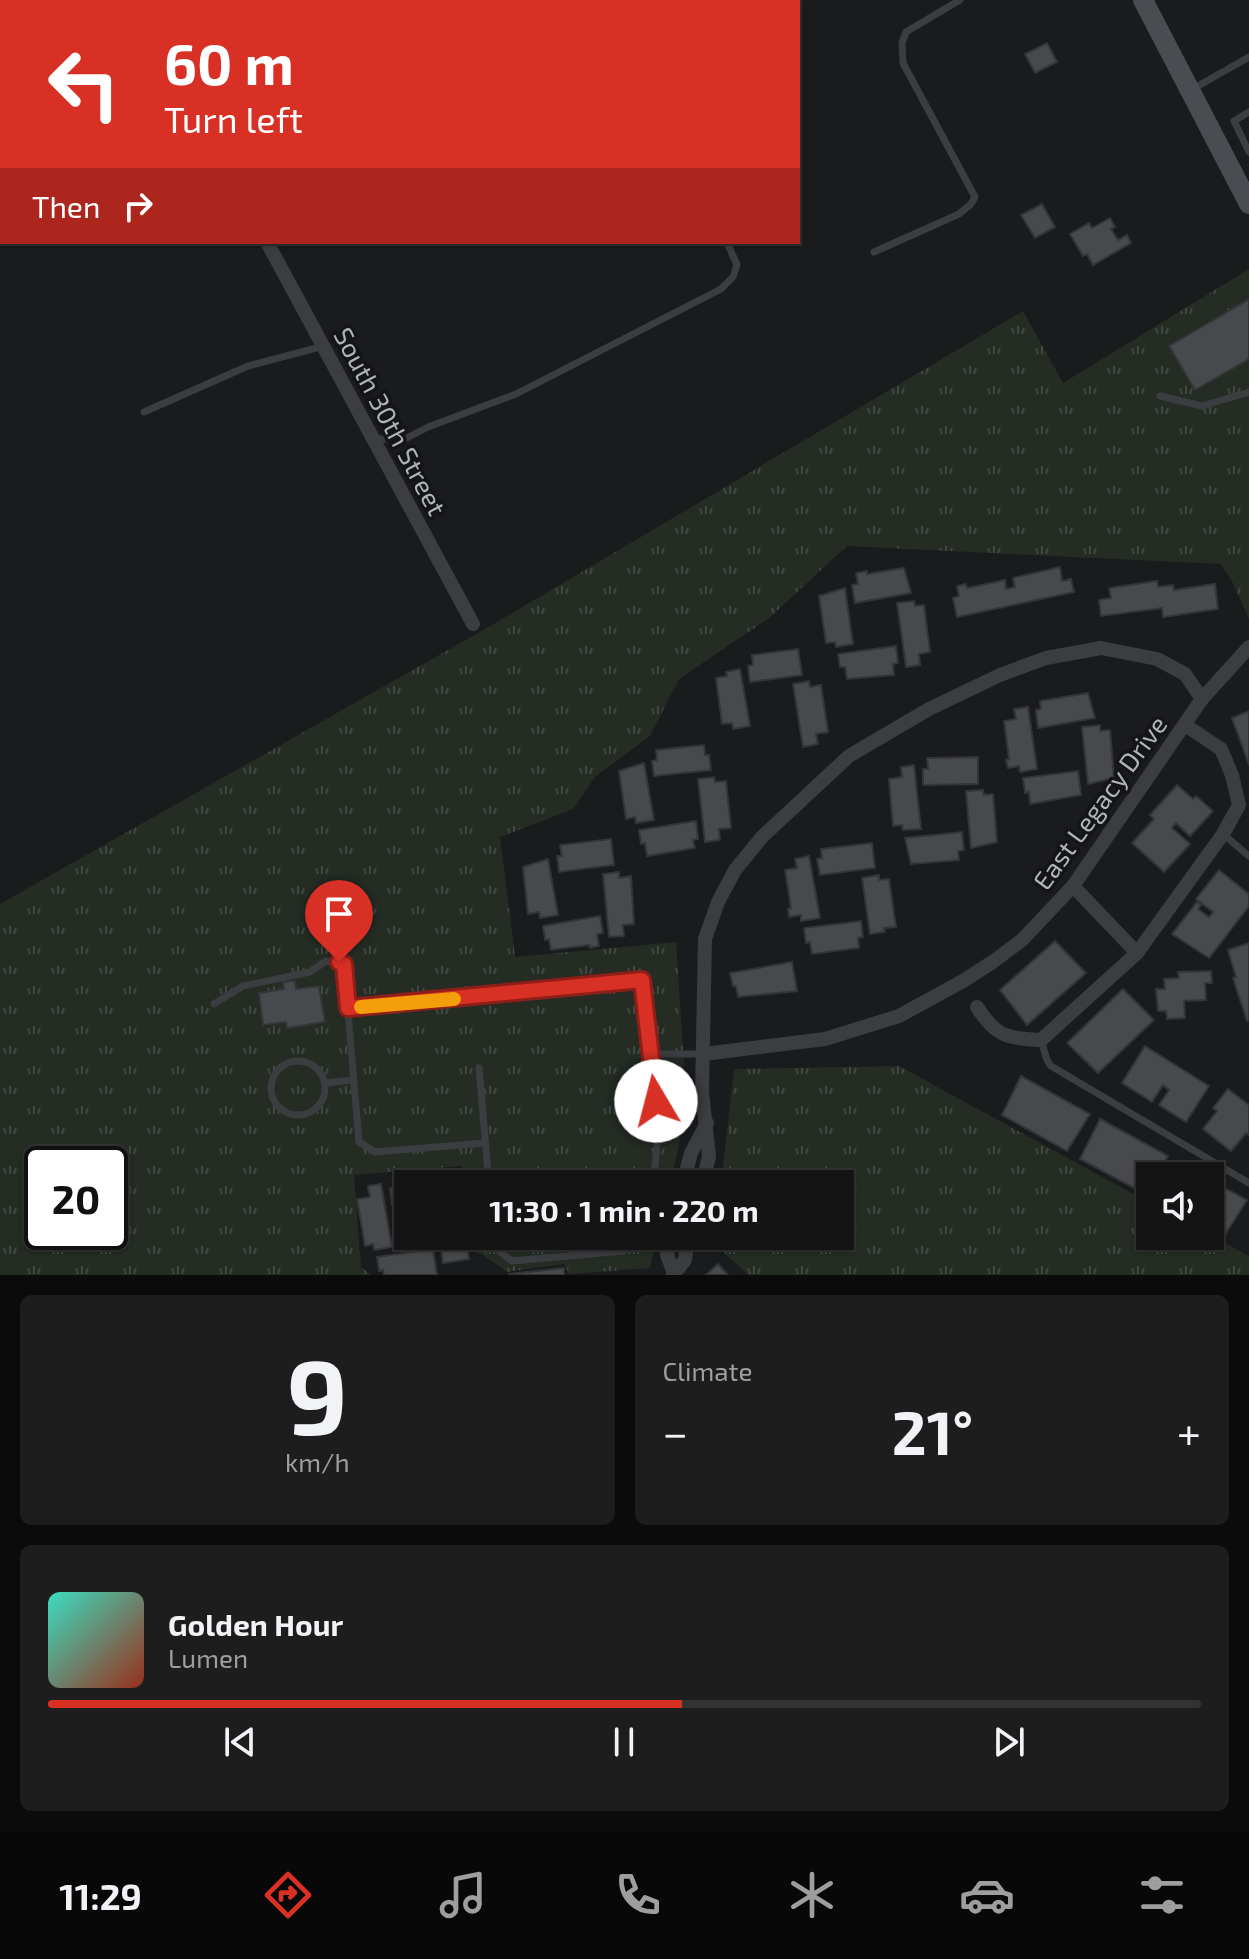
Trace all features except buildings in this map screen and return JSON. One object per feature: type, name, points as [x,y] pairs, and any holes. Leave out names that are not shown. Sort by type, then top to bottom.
[{"type":"main road","points":[[1143,0],[1249,204]]},
{"type":"street","name":"South 30th Street","points":[[268,244],[473,624]]},
{"type":"street","name":"East Legacy Drive","points":[[704,1054],[825,1039],[899,1016],[994,961],[1022,940],[1073,886],[1202,699],[1249,647]]},
{"type":"street","points":[[706,1170],[709,1157],[702,1092],[705,939],[718,902],[735,870],[762,837],[849,756],[929,709],[1000,675],[1046,658],[1101,648],[1157,659],[1185,674],[1202,699]]},
{"type":"street","points":[[977,1007],[988,1025],[1012,1039],[1041,1040],[1137,953],[1223,834],[1239,805],[1232,775],[1221,749],[1185,725]]},
{"type":"street","points":[[1073,886],[1137,953]]},
{"type":"street","points":[[687,1170],[691,1153],[707,1122]]},
{"type":"street","points":[[668,1250],[673,1274]]},
{"type":"street","points":[[673,1274],[685,1260],[686,1250]]},
{"type":"lane","points":[[874,252],[959,214],[975,197],[903,63],[902,43],[906,32],[960,0]]},
{"type":"lane","points":[[1189,91],[1249,57]]},
{"type":"lane","points":[[1249,112],[1234,121],[1249,152]]},
{"type":"lane","points":[[374,439],[405,439],[428,427],[516,394],[721,289],[733,277],[737,265],[728,244]]},
{"type":"lane","points":[[144,412],[248,366],[324,346]]},
{"type":"lane","points":[[1160,396],[1202,406],[1249,392]]},
{"type":"lane","points":[[1223,834],[1249,856]]},
{"type":"lane","points":[[214,1004],[243,986],[306,973],[330,960],[344,964],[359,1142],[375,1152],[485,1143]]},
{"type":"lane","points":[[348,1008],[642,980],[656,1101],[658,1157],[655,1170]]},
{"type":"lane","points":[[1041,1040],[1051,1066],[1249,1183]]},
{"type":"lane","points":[[650,1054],[704,1054]]},
{"type":"lane","points":[[296,1061],[304,1061],[318,1069],[325,1083],[324,1098],[314,1111],[307,1114],[285,1113],[278,1108],[271,1095],[275,1072],[281,1066],[296,1061]]},
{"type":"lane","points":[[479,1068],[488,1170]]},
{"type":"lane","points":[[325,1083],[352,1080]]},
{"type":"lane","points":[[498,1250],[512,1261],[625,1250]]},
{"type":"green space","points":[[1249,269],[1249,619],[1221,564],[847,546],[769,618],[679,679],[650,736],[595,777],[573,809],[500,837],[515,957],[676,942],[687,1110],[673,1170],[462,1170],[462,1166],[354,1175],[361,1267],[371,1275],[0,1275],[0,904],[492,625],[1023,311],[1063,383]]},
{"type":"green space","points":[[899,1066],[1136,1195],[1136,1250],[1224,1250],[1224,1243],[1249,1256],[1249,1275],[748,1275],[721,1250],[854,1250],[854,1170],[723,1170],[734,1069]]},
{"type":"green space","points":[[654,1250],[650,1268],[569,1274],[564,1264],[507,1272],[483,1255],[470,1251]]},
{"type":"slow traffic","points":[[361,1007],[454,999]]},
{"type":"route","points":[[339,962],[344,964],[348,1008],[642,980],[656,1101]]}]
